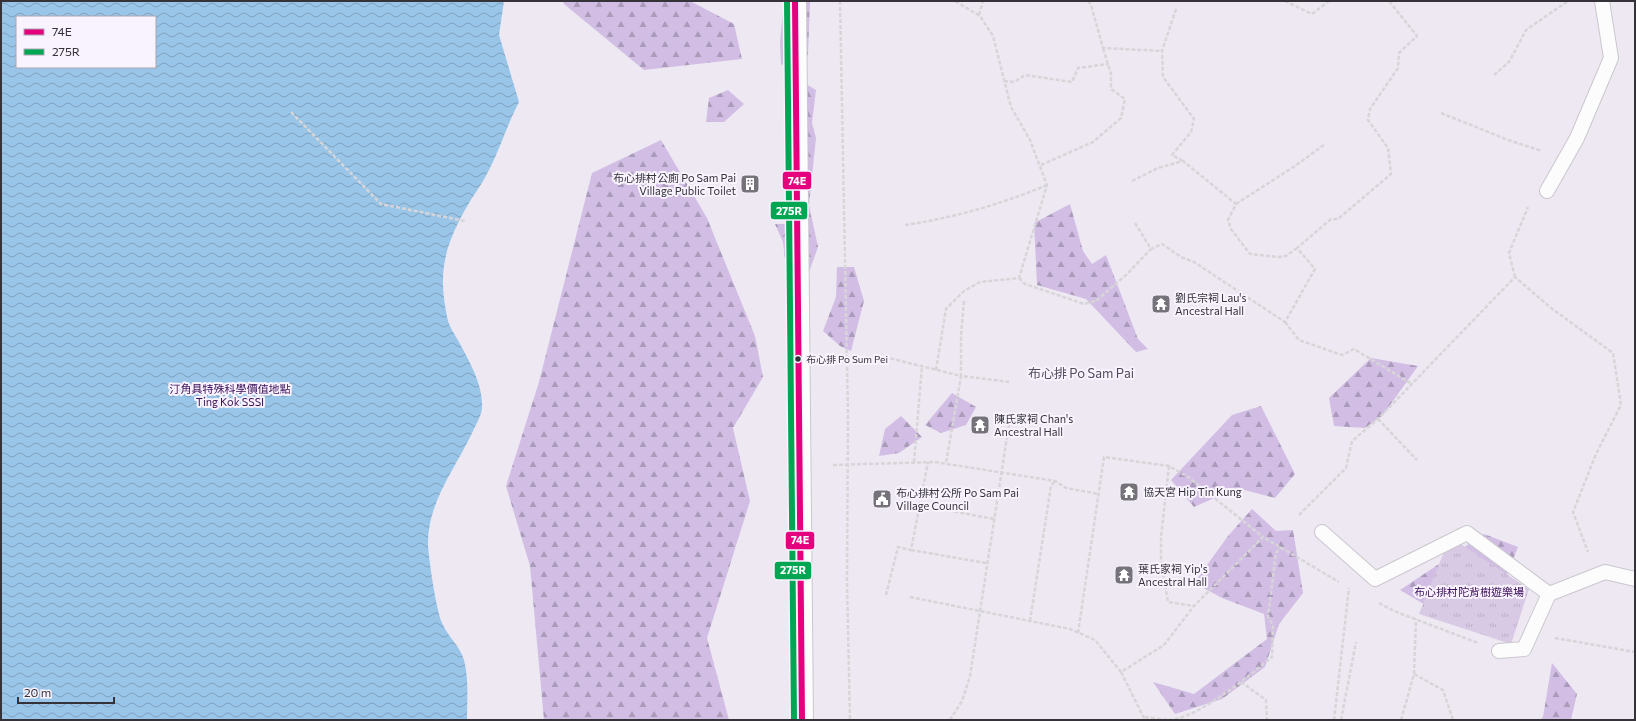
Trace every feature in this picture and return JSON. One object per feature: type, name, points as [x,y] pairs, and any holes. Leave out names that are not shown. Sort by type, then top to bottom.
[{"type":"main road","points":[[794,1],[802,720]]},
{"type":"lane","points":[[1550,186],[1577,138],[1611,58],[1602,1]]},
{"type":"lane","points":[[1322,532],[1375,579],[1467,533],[1549,594]]},
{"type":"lane","points":[[1499,651],[1524,649],[1549,594],[1605,572],[1635,579]]},
{"type":"path","points":[[840,1],[850,720]]},
{"type":"path","points":[[955,1],[978,15],[993,36],[1011,107],[1030,140],[1041,165],[1047,185],[1019,278]]},
{"type":"path","points":[[978,15],[983,1]]},
{"type":"path","points":[[1041,165],[1093,142],[1121,118],[1125,99],[1111,89],[1112,74],[1091,5],[1088,1]]},
{"type":"path","points":[[1285,1],[1312,14],[1329,1]]},
{"type":"path","points":[[1324,144],[1296,166],[1236,204],[1228,220],[1231,229],[1250,254],[1279,257],[1286,256],[1331,219],[1338,219],[1391,174],[1388,148],[1368,120],[1370,109],[1398,68],[1398,53],[1417,36],[1389,1]]},
{"type":"path","points":[[1494,76],[1509,62],[1526,30],[1568,1]]},
{"type":"path","points":[[1176,9],[1162,51],[1163,77],[1194,120],[1191,132],[1172,155],[1183,161],[1236,204]]},
{"type":"path","points":[[1103,48],[1162,51]]},
{"type":"path","points":[[1004,81],[1014,82],[1025,75],[1072,82],[1078,68],[1108,64]]},
{"type":"path","points":[[291,112],[381,204],[464,221]]},
{"type":"path","points":[[1441,113],[1508,140],[1550,154]]},
{"type":"path","points":[[1132,181],[1158,168],[1183,161]]},
{"type":"path","points":[[1550,186],[1539,182],[1509,253],[1515,278],[1551,308],[1613,353],[1621,405],[1596,454],[1573,512],[1597,575]]},
{"type":"path","points":[[905,225],[935,221],[1020,196],[1047,185]]},
{"type":"path","points":[[1135,223],[1151,249]]},
{"type":"path","points":[[1019,278],[1025,284],[1084,304],[1096,301],[1126,275],[1151,249],[1162,244],[1181,257],[1194,262],[1285,322],[1299,340],[1342,355],[1354,349],[1412,384]]},
{"type":"path","points":[[1285,322],[1316,269],[1297,248]]},
{"type":"path","points":[[936,370],[946,310],[964,291],[980,282],[1019,278]]},
{"type":"path","points":[[1299,515],[1346,468],[1352,441],[1378,419],[1515,278]]},
{"type":"path","points":[[946,463],[961,376],[961,336],[964,301]]},
{"type":"path","points":[[831,363],[885,357],[961,376],[1009,382]]},
{"type":"path","points":[[914,462],[922,366]]},
{"type":"path","points":[[1378,419],[1417,460]]},
{"type":"path","points":[[950,720],[962,701],[970,676],[986,563],[1009,424]]},
{"type":"path","points":[[1078,632],[1104,457],[1169,466],[1188,477],[1263,536],[1355,591]]},
{"type":"path","points":[[833,465],[914,462],[946,463],[1056,480],[1066,488],[1099,494]]},
{"type":"path","points":[[911,550],[928,462]]},
{"type":"path","points":[[1169,466],[1161,537],[1161,562],[1168,602],[1194,606]]},
{"type":"path","points":[[1030,621],[1051,486],[1056,480]]},
{"type":"path","points":[[919,505],[994,519]]},
{"type":"path","points":[[1121,672],[1164,645],[1194,606],[1263,536]]},
{"type":"path","points":[[886,595],[898,547],[986,563]]},
{"type":"path","points":[[910,598],[1070,629],[1078,632],[1095,640],[1121,672],[1145,718],[1175,719],[1192,713],[1241,682],[1272,657],[1273,625],[1268,617],[1276,553],[1281,547]]},
{"type":"path","points":[[1334,720],[1349,588]]},
{"type":"path","points":[[1375,601],[1394,611],[1499,651]]},
{"type":"path","points":[[1401,720],[1414,674],[1416,619]]},
{"type":"path","points":[[1550,642],[1556,638],[1635,652]]},
{"type":"path","points":[[1341,720],[1356,642]]},
{"type":"path","points":[[1414,674],[1443,690],[1454,720]]},
{"type":"path","points":[[1241,682],[1266,700],[1267,720]]},
{"type":"green space","points":[[563,1],[690,1],[734,24],[742,59],[644,70],[564,4]]},
{"type":"green space","points":[[784,1],[810,1],[808,55],[781,65],[780,42]]},
{"type":"green space","points":[[806,84],[816,90],[812,123],[816,138],[809,205],[818,247],[808,275],[787,277],[783,242],[775,224],[788,224]]},
{"type":"green space","points":[[728,90],[744,104],[724,122],[706,122],[709,98]]},
{"type":"green space","points":[[661,140],[707,218],[755,336],[763,377],[733,428],[750,501],[707,638],[729,720],[544,720],[530,566],[506,486],[539,382],[592,173]]},
{"type":"green space","points":[[1070,204],[1083,251],[1092,264],[1106,255],[1138,339],[1148,349],[1136,352],[1086,299],[1037,285],[1034,223]]},
{"type":"green space","points":[[837,267],[854,267],[864,301],[851,351],[840,346],[823,331],[836,297]]},
{"type":"green space","points":[[1371,358],[1418,366],[1383,415],[1365,428],[1334,426],[1329,398]]},
{"type":"green space","points":[[952,393],[976,407],[966,425],[941,433],[925,425]]},
{"type":"green space","points":[[1261,406],[1295,474],[1275,498],[1237,488],[1194,507],[1171,480],[1232,415]]},
{"type":"green space","points":[[901,416],[922,437],[899,453],[879,456],[885,429]]},
{"type":"green space","points":[[1252,509],[1276,531],[1293,530],[1303,593],[1279,624],[1265,667],[1222,699],[1175,714],[1153,682],[1194,694],[1267,639],[1264,614],[1222,598],[1194,583],[1228,536]]},
{"type":"green space","name":"布心排村陀背樹遊樂場","points":[[1484,534],[1518,547],[1490,617],[1466,629],[1400,590]]},
{"type":"green space","name":"布心排村陀背樹遊樂場","points":[[1450,537],[1529,589],[1511,644],[1419,614]]},
{"type":"green space","points":[[1552,663],[1577,694],[1571,720],[1540,720],[1543,717]]},
{"type":"water","name":"汀角具特殊科學價值地點 Ting Kok SSSI","points":[[1,1],[504,1],[499,35],[519,102],[488,172],[460,218],[448,246],[443,273],[443,288],[448,321],[478,381],[482,398],[482,410],[466,445],[437,500],[429,529],[428,545],[437,607],[442,623],[460,650],[466,667],[467,720],[1,720]]},
{"type":"transit line","name":"275R","points":[[787,1],[794,720]]},
{"type":"transit line","name":"74E","points":[[795,1],[802,720]]},
{"type":"place","name":"布心排村公廁 Po Sam Pai Village Public Toilet","points":[[750,184]]},
{"type":"place","name":"劉氏宗祠 Lau's Ancestral Hall","points":[[1161,304]]},
{"type":"place","name":"布心排 Po Sum Pei","points":[[798,359]]},
{"type":"place","name":"陳氏家祠 Chan's Ancestral Hall","points":[[980,425]]},
{"type":"place","name":"協天宮 Hip Tin Kung","points":[[1129,492]]},
{"type":"place","name":"布心排村公所 Po Sam Pai Village Council","points":[[882,499]]},
{"type":"place","name":"葉氏家祠 Yip's Ancestral Hall","points":[[1124,575]]},
{"type":"district","name":"布心排 Po Sam Pai","points":[[1081,373]]}]
